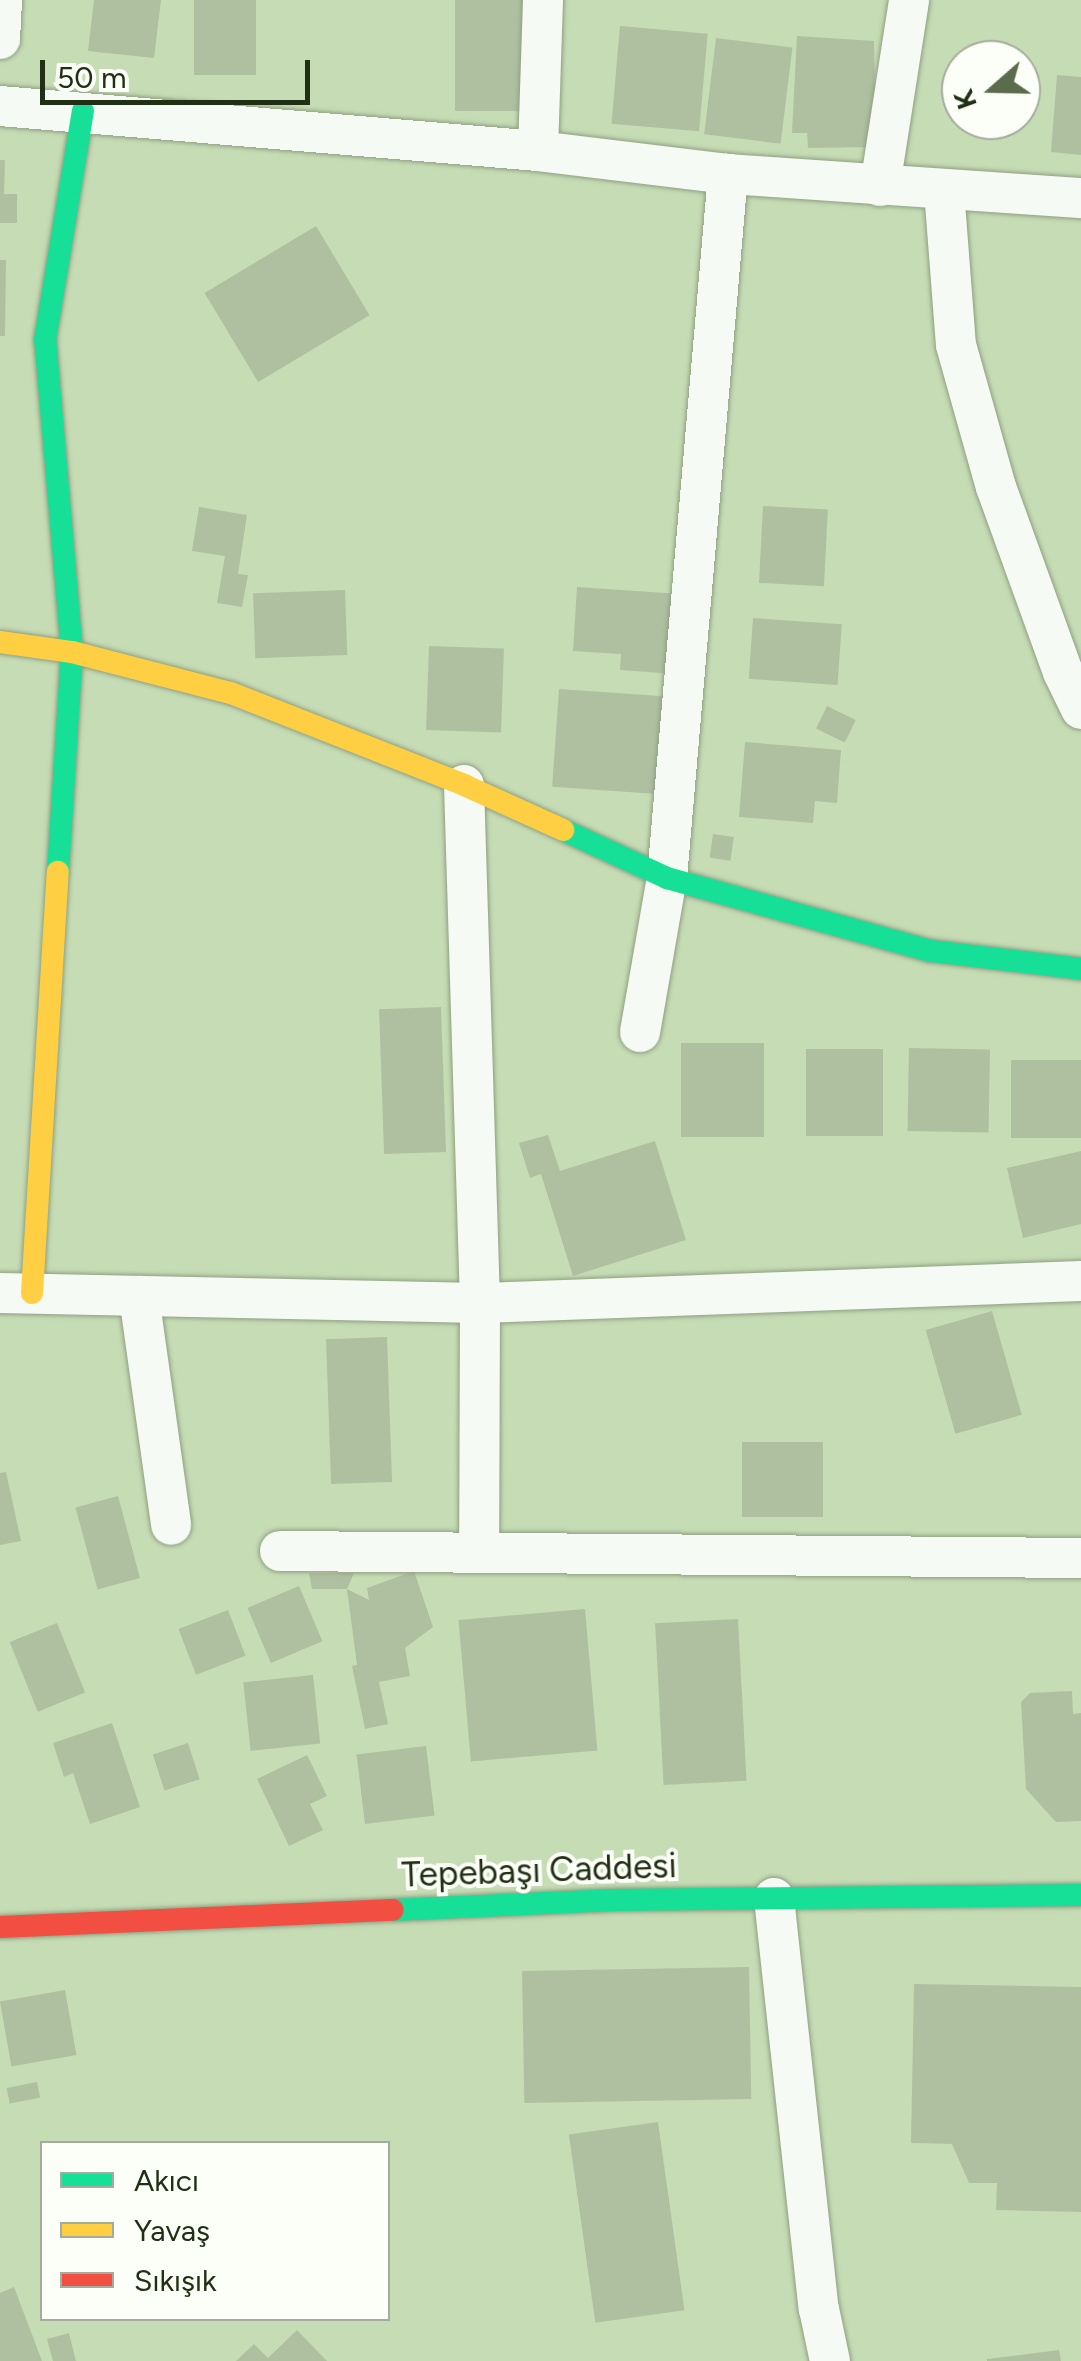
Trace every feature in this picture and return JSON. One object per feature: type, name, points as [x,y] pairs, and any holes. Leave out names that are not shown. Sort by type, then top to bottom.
[{"type":"street","points":[[0,39],[2,0]]},
{"type":"street","points":[[538,151],[544,0]]},
{"type":"street","points":[[880,186],[908,0]]},
{"type":"street","points":[[0,106],[538,151],[728,174],[1081,198]]},
{"type":"street","points":[[83,111],[45,340],[72,652],[16,1293],[480,1303],[1081,1280]]},
{"type":"street","points":[[640,1032],[667,878],[728,174]]},
{"type":"street","points":[[944,190],[956,345],[996,488],[1063,672],[1081,710]]},
{"type":"street","points":[[0,642],[72,652],[231,694],[464,785],[667,878],[930,951],[1081,968]]},
{"type":"street","points":[[464,785],[480,1303],[479,1552]]},
{"type":"street","points":[[139,1296],[171,1525]]},
{"type":"street","points":[[280,1551],[1081,1558]]},
{"type":"street","name":"Tepebaşı Caddesi","points":[[0,1928],[594,1901],[1081,1895]]},
{"type":"street","points":[[774,1898],[819,2309],[830,2361]]},
{"type":"building","points":[[94,0],[161,0],[154,58],[88,51]]},
{"type":"building","points":[[194,0],[256,0],[256,75],[194,75]]},
{"type":"building","points":[[455,0],[527,0],[527,111],[455,111]]},
{"type":"building","points":[[620,26],[708,34],[699,131],[611,124]]},
{"type":"building","points":[[797,36],[874,41],[876,147],[808,148],[807,133],[792,133]]},
{"type":"building","points":[[716,38],[792,47],[781,144],[704,134]]},
{"type":"building","points":[[1057,75],[1081,77],[1081,155],[1051,152]]},
{"type":"building","points":[[0,160],[5,160],[4,194],[17,194],[17,223],[0,223]]},
{"type":"building","points":[[316,226],[370,315],[258,382],[205,293]]},
{"type":"building","points":[[0,260],[6,260],[5,336],[0,336]]},
{"type":"building","points":[[763,506],[828,509],[824,586],[759,583]]},
{"type":"building","points":[[199,507],[247,515],[238,574],[248,575],[242,607],[217,603],[225,556],[192,551]]},
{"type":"building","points":[[577,587],[680,594],[675,674],[620,670],[621,654],[573,651]]},
{"type":"building","points":[[345,590],[347,655],[255,658],[253,593]]},
{"type":"building","points":[[753,618],[842,624],[838,685],[749,679]]},
{"type":"building","points":[[429,646],[504,649],[501,733],[426,730]]},
{"type":"building","points":[[559,689],[675,697],[668,795],[552,787]]},
{"type":"building","points":[[827,706],[856,720],[845,742],[816,728]]},
{"type":"building","points":[[745,742],[841,750],[837,803],[815,801],[813,823],[739,817]]},
{"type":"building","points":[[713,834],[734,837],[730,861],[710,858]]},
{"type":"building","points":[[441,1007],[446,1152],[384,1154],[379,1009]]},
{"type":"building","points":[[681,1043],[764,1043],[764,1137],[681,1137]]},
{"type":"building","points":[[909,1048],[990,1049],[989,1132],[908,1131]]},
{"type":"building","points":[[806,1049],[883,1049],[883,1136],[806,1136]]},
{"type":"building","points":[[1011,1060],[1081,1060],[1081,1138],[1011,1138]]},
{"type":"building","points":[[548,1135],[560,1171],[655,1141],[686,1240],[573,1276],[541,1174],[530,1178],[519,1143]]},
{"type":"building","points":[[1081,1151],[1081,1224],[1023,1238],[1007,1168]]},
{"type":"building","points":[[992,1311],[1022,1415],[955,1434],[926,1330]]},
{"type":"building","points":[[387,1337],[392,1482],[331,1484],[326,1339]]},
{"type":"building","points":[[742,1442],[823,1442],[823,1517],[742,1517]]},
{"type":"building","points":[[6,1472],[21,1541],[0,1545],[0,1473]]},
{"type":"building","points":[[118,1496],[140,1578],[97,1589],[75,1507]]},
{"type":"building","points":[[414,1571],[433,1627],[405,1648],[410,1676],[379,1682],[388,1724],[365,1729],[352,1666],[357,1665],[347,1589],[369,1600],[367,1588]]},
{"type":"building","points":[[309,1573],[354,1573],[347,1589],[312,1589]]},
{"type":"building","points":[[299,1586],[322,1641],[271,1663],[247,1608]]},
{"type":"building","points":[[585,1609],[597,1750],[471,1762],[458,1620]]},
{"type":"building","points":[[228,1610],[246,1656],[196,1675],[179,1629]]},
{"type":"building","points":[[738,1619],[746,1781],[664,1785],[655,1623]]},
{"type":"building","points":[[57,1623],[85,1693],[38,1712],[10,1642]]},
{"type":"building","points":[[313,1675],[320,1744],[251,1751],[243,1682]]},
{"type":"building","points":[[1072,1691],[1073,1714],[1081,1713],[1081,1821],[1056,1822],[1026,1789],[1021,1702],[1030,1693]]},
{"type":"building","points":[[112,1723],[140,1807],[90,1824],[73,1773],[64,1777],[53,1743]]},
{"type":"building","points":[[188,1743],[200,1779],[165,1791],[153,1754]]},
{"type":"building","points":[[426,1746],[435,1815],[365,1824],[357,1755]]},
{"type":"building","points":[[307,1755],[327,1796],[310,1804],[323,1830],[289,1846],[257,1779]]},
{"type":"building","points":[[749,1967],[751,2099],[524,2103],[522,1971]]},
{"type":"building","points":[[914,1984],[1081,1987],[1081,2212],[996,2210],[997,2183],[969,2183],[952,2144],[911,2143]]},
{"type":"building","points":[[65,1990],[76,2055],[11,2066],[0,2001]]},
{"type":"building","points":[[37,2082],[40,2098],[10,2104],[7,2088]]},
{"type":"building","points":[[658,2122],[684,2310],[595,2323],[569,2135]]},
{"type":"building","points":[[14,2287],[42,2361],[0,2361],[0,2293]]},
{"type":"building","points":[[297,2330],[327,2361],[236,2361],[254,2344],[268,2358]]},
{"type":"building","points":[[69,2333],[76,2361],[53,2361],[47,2339]]},
{"type":"building","points":[[1059,2350],[1061,2361],[987,2361],[987,2359]]},
{"type":"traffic: fast","points":[[58,872],[72,652],[45,340],[83,111]]},
{"type":"traffic: fast","points":[[563,830],[667,878],[931,951],[1081,969]]},
{"type":"traffic: fast","points":[[393,1910],[613,1900],[1081,1895]]},
{"type":"traffic: slow","points":[[0,642],[72,652],[231,693],[464,785],[563,830]]},
{"type":"traffic: slow","points":[[32,1293],[58,872]]},
{"type":"traffic: jam","points":[[0,1927],[393,1910]]}]
